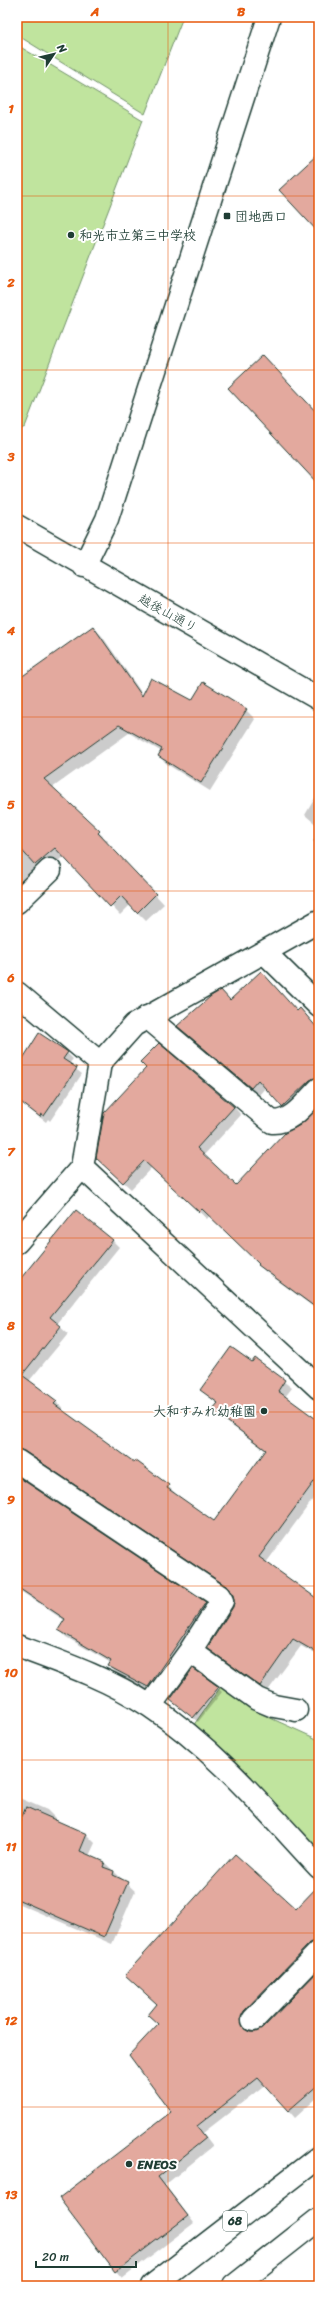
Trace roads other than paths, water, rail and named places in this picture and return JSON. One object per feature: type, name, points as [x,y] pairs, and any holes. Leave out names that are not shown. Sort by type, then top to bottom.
[{"type":"street","points":[[84,566],[106,519],[269,17]]},
{"type":"street","name":"越後山通り","points":[[17,526],[84,566],[319,699]]},
{"type":"street","points":[[17,902],[50,870]]},
{"type":"street","points":[[17,1242],[82,1167],[100,1063],[134,1025],[319,920]]},
{"type":"street","points":[[264,952],[319,1006]]},
{"type":"street","points":[[17,993],[100,1063]]},
{"type":"street","points":[[148,1017],[272,1122],[281,1122],[291,1116],[319,1089]]},
{"type":"street","points":[[82,1167],[319,1388]]},
{"type":"street","points":[[17,1461],[219,1596],[222,1601],[220,1607],[190,1651],[150,1706]]},
{"type":"street","points":[[17,1646],[96,1676],[150,1706],[220,1762],[319,1867]]},
{"type":"street","points":[[190,1651],[257,1699],[274,1706],[296,1710]]},
{"type":"street","points":[[254,2020],[319,1952]]},
{"type":"street","name":"68","points":[[152,2286],[319,2157]]},
{"type":"street","points":[[234,2286],[319,2218]]},
{"type":"place","name":"団地西口","points":[[227,216]]},
{"type":"place","name":"和光市立第三中学校","points":[[71,235]]},
{"type":"place","name":"大和すみれ幼稚園","points":[[264,1411]]},
{"type":"place","name":"ENEOS","points":[[129,2164]]}]
